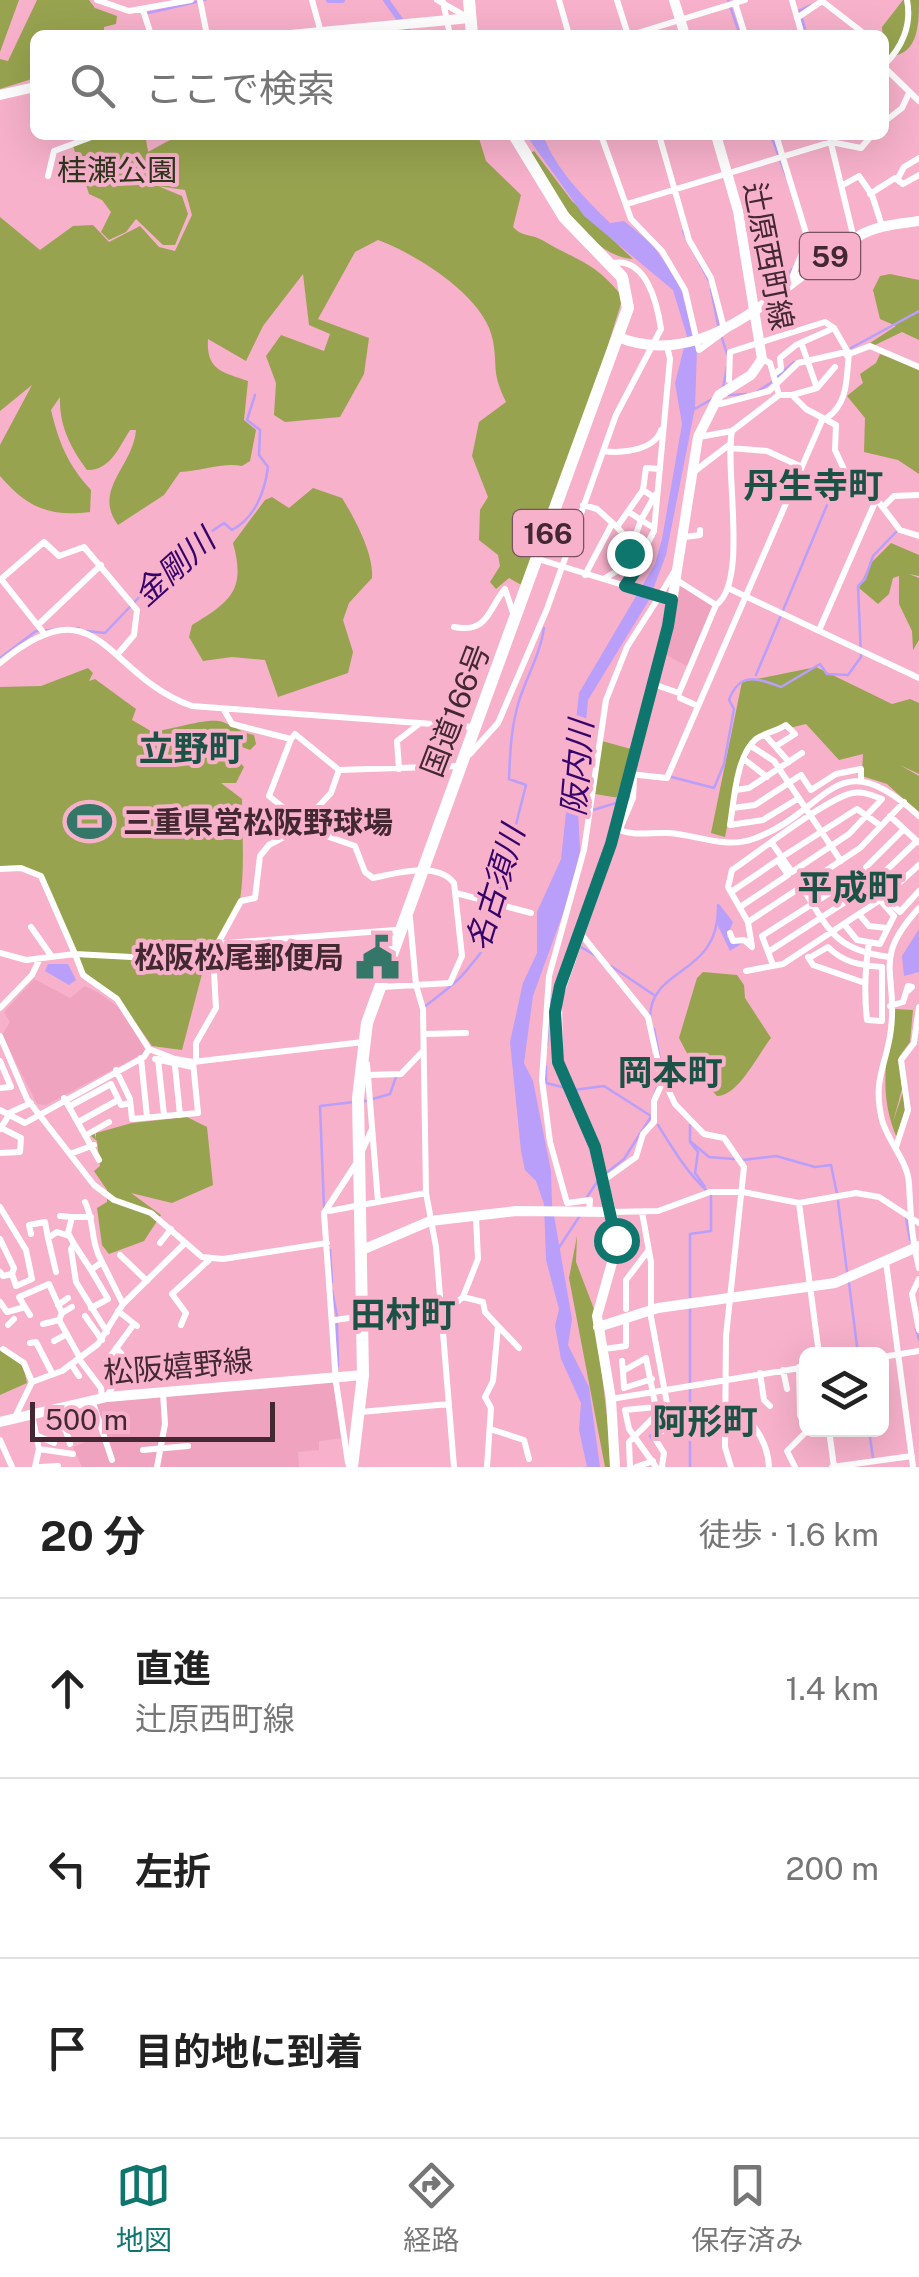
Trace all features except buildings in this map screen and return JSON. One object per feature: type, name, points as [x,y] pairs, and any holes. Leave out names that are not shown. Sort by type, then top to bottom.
[{"type":"highway","points":[[468,0],[471,30]]},
{"type":"highway","name":"国道166号","points":[[351,1467],[350,1419],[364,1375],[359,1102],[363,1044],[397,929],[538,559],[629,300],[622,277],[564,216],[517,140]]},
{"type":"main road","points":[[674,0],[683,30]]},
{"type":"main road","points":[[315,30],[470,18]]},
{"type":"main road","points":[[0,96],[30,88]]},
{"type":"main road","name":"辻原西町線","points":[[615,1467],[611,1399],[598,1327],[598,1304],[616,1246],[612,1212],[591,1136],[568,1089],[556,1052],[555,1012],[617,829],[653,684],[662,598],[675,579],[691,474],[701,437],[712,405],[729,384],[750,375],[762,358],[762,340],[752,314],[744,236],[717,140]]},
{"type":"main road","name":"59","points":[[618,337],[651,348],[724,328],[752,314],[854,238],[882,227],[919,221]]},
{"type":"main road","points":[[362,1250],[430,1220],[588,1203],[612,1212]]},
{"type":"main road","points":[[598,1327],[651,1310],[847,1279],[917,1247]]},
{"type":"main road","name":"松阪嬉野線","points":[[0,1422],[100,1398],[364,1375]]},
{"type":"street","points":[[97,0],[121,11],[191,0]]},
{"type":"street","points":[[200,0],[206,30]]},
{"type":"street","points":[[312,0],[320,29]]},
{"type":"street","points":[[559,0],[568,30]]},
{"type":"street","points":[[617,0],[627,30]]},
{"type":"street","points":[[646,30],[745,0]]},
{"type":"street","points":[[792,0],[801,30]]},
{"type":"street","points":[[797,18],[822,0],[862,30]]},
{"type":"street","points":[[889,61],[898,52],[908,28],[907,0]]},
{"type":"street","points":[[441,1],[470,18]]},
{"type":"street","points":[[441,1],[449,30]]},
{"type":"street","points":[[736,3],[744,30]]},
{"type":"street","points":[[143,10],[149,30]]},
{"type":"street","points":[[889,71],[919,101]]},
{"type":"street","points":[[889,118],[902,108],[910,93]]},
{"type":"street","points":[[48,176],[54,152],[84,140]]},
{"type":"street","points":[[602,140],[635,226],[675,269],[700,350],[722,337],[724,328],[711,278],[688,240],[661,140]]},
{"type":"street","points":[[777,140],[813,245],[826,260]]},
{"type":"street","points":[[627,204],[825,140]]},
{"type":"street","points":[[831,140],[854,238]]},
{"type":"street","points":[[836,140],[858,148],[867,140]]},
{"type":"street","points":[[870,194],[898,178],[904,167],[918,166]]},
{"type":"street","points":[[898,178],[904,184],[918,166]]},
{"type":"street","points":[[843,184],[859,176],[882,227]]},
{"type":"street","points":[[789,288],[802,253],[813,245]]},
{"type":"street","points":[[380,987],[450,983],[466,958],[456,893],[447,875],[420,871],[372,878],[364,872],[355,846],[303,825],[268,794],[295,734],[339,770],[399,769],[461,763],[498,723],[628,388],[661,323],[647,281],[632,264],[612,264]]},
{"type":"street","points":[[630,774],[668,776],[802,467],[825,418],[842,404],[847,388],[843,375],[848,353],[834,328],[826,322],[730,352],[729,384]]},
{"type":"street","points":[[774,374],[781,369],[780,358],[834,328]]},
{"type":"street","points":[[796,334],[817,388]]},
{"type":"street","points":[[625,586],[643,560],[654,528],[667,346]]},
{"type":"street","points":[[701,437],[722,400],[747,398],[778,384],[791,367],[870,346],[919,367]]},
{"type":"street","points":[[762,358],[770,363],[780,395]]},
{"type":"street","points":[[701,437],[732,431],[780,395],[817,388],[835,367]]},
{"type":"street","points":[[792,395],[806,410],[836,425],[835,450],[842,468],[883,507],[900,530],[919,536]]},
{"type":"street","points":[[653,684],[679,693],[716,605],[728,588],[736,504],[732,431]]},
{"type":"street","points":[[603,450],[625,454],[655,441],[662,432]]},
{"type":"street","points":[[691,474],[730,446],[767,451],[802,467]]},
{"type":"street","points":[[585,574],[614,525],[630,512],[643,490],[646,468],[660,469]]},
{"type":"street","points":[[643,490],[654,495]]},
{"type":"street","points":[[604,580],[624,567],[640,520],[654,495]]},
{"type":"street","points":[[883,507],[894,496],[919,495]]},
{"type":"street","points":[[820,628],[876,500]]},
{"type":"street","points":[[583,505],[596,509],[632,544]]},
{"type":"street","points":[[630,512],[654,528]]},
{"type":"street","points":[[684,536],[700,535],[700,530]]},
{"type":"street","points":[[116,654],[134,634],[137,610],[84,547],[60,556],[44,542],[0,578],[42,627],[82,632],[170,698],[224,710],[474,727]]},
{"type":"street","points":[[629,553],[643,560]]},
{"type":"street","points":[[538,559],[662,598]]},
{"type":"street","points":[[0,663],[42,627],[102,565]]},
{"type":"street","points":[[588,1203],[567,1203],[550,1142],[542,1069],[548,987],[584,850],[606,700],[627,647],[662,598],[677,566]]},
{"type":"street","points":[[675,579],[716,605]]},
{"type":"street","points":[[454,627],[472,628],[488,620],[506,588],[514,624]]},
{"type":"street","points":[[728,588],[820,628],[887,666],[919,678]]},
{"type":"street","points":[[680,698],[698,706]]},
{"type":"street","points":[[224,710],[232,724],[291,739]]},
{"type":"street","points":[[399,769],[398,740],[420,723]]},
{"type":"street","points":[[776,746],[795,734],[786,726],[764,735],[752,746],[736,790],[730,825],[768,818],[799,798]]},
{"type":"street","points":[[764,735],[789,762]]},
{"type":"street","points":[[752,746],[768,754],[779,768],[841,860]]},
{"type":"street","points":[[736,790],[766,777],[802,753]]},
{"type":"street","points":[[745,760],[766,777]]},
{"type":"street","points":[[116,1070],[132,1119],[198,1113],[196,1043],[216,1008],[214,972],[218,943],[240,901],[255,898],[258,892],[260,856],[269,844],[303,825],[331,793],[339,770]]},
{"type":"street","points":[[733,808],[755,804],[804,773],[811,790],[847,770],[861,770],[861,780]]},
{"type":"street","points":[[617,829],[642,837],[668,833],[741,842],[762,835],[838,786],[861,780],[882,786],[919,816]]},
{"type":"street","points":[[730,933],[733,941],[744,940],[751,948],[748,922],[731,892],[732,870],[772,843],[826,808],[854,793],[882,799],[831,846],[792,872],[772,843]]},
{"type":"street","points":[[748,922],[841,860],[904,802]]},
{"type":"street","points":[[826,808],[836,822]]},
{"type":"street","points":[[782,858],[857,809],[881,826]]},
{"type":"street","points":[[890,816],[904,829],[918,842],[874,882],[866,867],[904,829]]},
{"type":"street","points":[[731,892],[778,860],[788,875],[740,907]]},
{"type":"street","points":[[919,865],[884,897],[900,912],[919,891]]},
{"type":"street","points":[[0,869],[21,868],[41,876],[83,975],[117,1000],[145,1054],[147,1118]]},
{"type":"street","points":[[768,952],[870,886],[861,873],[762,936],[768,952],[774,966]]},
{"type":"street","points":[[802,887],[831,932],[848,948],[889,956]]},
{"type":"street","points":[[456,893],[532,913]]},
{"type":"street","points":[[746,971],[774,966],[880,900],[894,916],[880,944],[855,939],[844,924]]},
{"type":"street","points":[[407,908],[422,1008],[426,1193],[454,1467]]},
{"type":"street","points":[[919,908],[899,929],[889,956],[890,1034],[878,1075],[882,1121],[909,1181],[908,1216],[919,1268]]},
{"type":"street","points":[[859,914],[869,926],[887,928]]},
{"type":"street","points":[[31,928],[50,954]]},
{"type":"street","points":[[0,953],[15,959],[50,954],[150,958],[189,946],[397,929]]},
{"type":"street","points":[[580,933],[648,1017],[662,1078],[690,1121],[704,1134],[724,1138],[741,1160],[743,1192],[725,1377],[726,1447],[731,1467]]},
{"type":"street","points":[[809,958],[828,946],[847,961],[866,966],[882,967],[882,1021],[867,1020],[865,983],[866,966],[870,944]]},
{"type":"street","points":[[804,950],[814,965],[865,983]]},
{"type":"street","points":[[0,1008],[32,975],[40,958]]},
{"type":"street","points":[[890,1006],[902,1002],[908,991]]},
{"type":"street","points":[[896,1147],[908,1110],[901,1060],[914,1043],[919,1007]]},
{"type":"street","points":[[424,1034],[466,1033]]},
{"type":"street","points":[[1,1039],[31,1104],[102,1193],[151,1213],[209,1260]]},
{"type":"street","points":[[145,1054],[175,1066],[363,1044],[369,1075],[378,1202]]},
{"type":"street","points":[[369,1075],[401,1074],[421,1053]]},
{"type":"street","points":[[4,1113],[25,1122],[145,1054],[194,1063]]},
{"type":"street","points":[[158,1059],[164,1115]]},
{"type":"street","points":[[0,1061],[11,1087],[0,1088]]},
{"type":"street","points":[[175,1066],[180,1115]]},
{"type":"street","points":[[107,1074],[121,1106],[130,1104]]},
{"type":"street","points":[[603,1177],[636,1157],[642,1134],[654,1122],[654,1101],[662,1078]]},
{"type":"street","points":[[70,1106],[111,1084]]},
{"type":"street","points":[[64,1098],[88,1134],[99,1160]]},
{"type":"street","points":[[80,1120],[118,1100]]},
{"type":"street","points":[[4,1113],[31,1104]]},
{"type":"street","points":[[0,1153],[20,1152],[21,1138],[0,1129],[4,1113]]},
{"type":"street","points":[[88,1134],[109,1122]]},
{"type":"street","points":[[372,1129],[327,1212],[336,1320],[336,1377],[350,1419],[449,1404]]},
{"type":"street","points":[[70,1154],[94,1145]]},
{"type":"street","points":[[612,1212],[642,1212],[710,1192],[743,1192],[799,1204],[868,1194],[919,1223]]},
{"type":"street","points":[[327,1212],[426,1193]]},
{"type":"street","points":[[85,1202],[91,1217],[91,1238],[120,1308],[136,1325],[104,1365]]},
{"type":"street","points":[[799,1204],[818,1347]]},
{"type":"street","points":[[0,1207],[26,1250],[32,1279],[16,1286],[14,1268],[0,1237],[11,1226]]},
{"type":"street","points":[[642,1212],[651,1310],[671,1424],[654,1437],[664,1453],[657,1465]]},
{"type":"street","points":[[27,1215],[30,1229],[45,1222],[58,1266]]},
{"type":"street","points":[[60,1216],[91,1217]]},
{"type":"street","points":[[68,1236],[72,1217]]},
{"type":"street","points":[[463,1298],[478,1259],[476,1217]]},
{"type":"street","points":[[160,1243],[171,1230]]},
{"type":"street","points":[[48,1238],[57,1232],[68,1236],[91,1270],[108,1299],[91,1308]]},
{"type":"street","points":[[15,1417],[32,1382],[72,1364],[102,1340],[120,1308],[185,1243]]},
{"type":"street","points":[[181,1325],[186,1314],[172,1294],[209,1260],[328,1243]]},
{"type":"street","points":[[74,1244],[71,1249],[76,1282],[108,1332]]},
{"type":"street","points":[[626,1308],[626,1280],[648,1250]]},
{"type":"street","points":[[120,1255],[147,1282]]},
{"type":"street","points":[[886,1260],[913,1467]]},
{"type":"street","points":[[91,1270],[102,1262]]},
{"type":"street","points":[[1,1275],[12,1274]]},
{"type":"street","points":[[919,1279],[912,1294],[919,1330]]},
{"type":"street","points":[[30,1316],[19,1297],[49,1284],[56,1289],[66,1334],[102,1388],[100,1398],[112,1460]]},
{"type":"street","points":[[60,1312],[68,1298]]},
{"type":"street","points":[[336,1320],[463,1298],[483,1302],[485,1312],[519,1348]]},
{"type":"street","points":[[0,1302],[13,1322]]},
{"type":"street","points":[[7,1312],[24,1307]]},
{"type":"street","points":[[43,1324],[72,1307]]},
{"type":"street","points":[[85,1316],[102,1340]]},
{"type":"street","points":[[602,1350],[626,1346],[626,1324]]},
{"type":"street","points":[[487,1467],[491,1408],[486,1397],[493,1380],[498,1326]]},
{"type":"street","points":[[54,1341],[66,1334]]},
{"type":"street","points":[[30,1343],[36,1342],[52,1374]]},
{"type":"street","points":[[100,1398],[128,1362],[116,1348]]},
{"type":"street","points":[[2,1349],[24,1363],[32,1382]]},
{"type":"street","points":[[889,1355],[919,1351]]},
{"type":"street","points":[[623,1371],[646,1358],[656,1418],[629,1445],[633,1467],[657,1465]]},
{"type":"street","points":[[622,1361],[624,1388],[652,1379]]},
{"type":"street","points":[[72,1364],[79,1376]]},
{"type":"street","points":[[611,1399],[654,1395],[725,1377],[799,1368]]},
{"type":"street","points":[[783,1370],[787,1389]]},
{"type":"street","points":[[760,1373],[764,1400],[770,1406]]},
{"type":"street","points":[[157,1467],[165,1420],[163,1393]]},
{"type":"street","points":[[656,1407],[626,1410],[635,1437],[657,1465]]},
{"type":"street","points":[[726,1407],[740,1407],[757,1430],[767,1447],[769,1467]]},
{"type":"street","points":[[46,1408],[66,1431],[70,1444]]},
{"type":"street","points":[[32,1412],[38,1467],[58,1466]]},
{"type":"street","points":[[490,1429],[524,1440],[529,1459]]},
{"type":"street","points":[[36,1436],[54,1443]]},
{"type":"street","points":[[794,1467],[787,1451],[802,1437]]},
{"type":"street","points":[[830,1437],[833,1467],[912,1456]]},
{"type":"street","points":[[0,1440],[12,1467]]},
{"type":"street","points":[[142,1450],[188,1446]]},
{"type":"street","points":[[39,1449],[73,1454]]},
{"type":"shaded area","points":[[681,585],[714,606],[715,616],[690,668],[665,654]]},
{"type":"shaded area","points":[[34,979],[70,998],[85,986],[99,993],[118,1007],[145,1046],[144,1053],[46,1105],[37,1104],[2,1035],[10,1022],[4,1012]]},
{"type":"shaded area","points":[[335,1381],[343,1438],[319,1441],[319,1450],[298,1452],[299,1467],[82,1467],[73,1447],[105,1434],[95,1403]]},
{"type":"green space","points":[[0,0],[19,0],[0,52]]},
{"type":"green space","points":[[37,0],[89,0],[95,8],[117,16],[116,24],[104,30],[30,30],[30,80],[0,89],[0,59],[8,61]]},
{"type":"green space","points":[[903,0],[919,0],[915,36],[907,50],[889,55],[889,30],[882,27]]},
{"type":"green space","name":"桂瀬公園","points":[[146,140],[153,184],[182,196],[188,214],[175,245],[163,245],[136,219],[126,232],[109,240],[101,232],[111,212],[102,200],[89,194],[72,143]]},
{"type":"green space","points":[[170,140],[480,140],[486,161],[521,195],[513,227],[586,263],[623,297],[578,442],[523,586],[509,578],[496,589],[490,582],[500,566],[498,555],[479,540],[480,510],[488,497],[472,456],[479,422],[506,402],[488,325],[464,293],[447,279],[378,240],[355,252],[318,319],[369,338],[364,374],[340,417],[285,422],[274,415],[276,383],[266,356],[281,335],[324,351],[330,334],[309,325],[303,274],[263,326],[246,361],[208,339],[213,364],[248,381],[244,420],[256,430],[250,461],[242,466],[180,472],[164,495],[118,525],[111,512],[111,489],[136,430],[130,430],[102,467],[87,470],[67,435],[60,397],[51,410],[54,422],[70,462],[91,490],[90,512],[62,513],[39,508],[0,476],[0,445],[32,385],[0,411],[0,217],[40,250],[73,226],[93,225],[109,242],[140,226],[159,247],[175,251],[192,215],[185,190],[157,186],[157,165],[148,152]]},
{"type":"green space","points":[[534,151],[572,201],[633,259],[616,255],[586,234],[550,184],[531,153]]},
{"type":"green space","points":[[890,274],[919,280],[919,340],[902,332],[873,346],[870,343],[896,326],[880,319],[873,290],[880,276]]},
{"type":"green space","points":[[880,354],[919,368],[919,474],[898,460],[864,452],[865,418],[847,396],[863,383],[860,374],[876,363]]},
{"type":"green space","points":[[313,488],[342,498],[367,548],[372,578],[349,603],[343,620],[353,652],[348,673],[278,697],[265,660],[232,657],[203,661],[189,637],[192,625],[217,609],[232,593],[238,572],[233,543],[265,500],[272,497],[289,508]]},
{"type":"green space","points":[[891,543],[919,555],[919,576],[909,574],[919,578],[919,640],[913,650],[912,631],[899,604],[899,576],[893,578],[889,594],[878,604],[859,588],[870,564]]},
{"type":"green space","points":[[816,667],[892,704],[910,699],[919,703],[919,774],[900,765],[919,776],[919,813],[887,784],[862,776],[863,754],[839,760],[806,724],[756,736],[735,787],[725,837],[711,833],[742,682]]},
{"type":"green space","points":[[88,668],[93,673],[89,681],[95,679],[136,709],[132,720],[151,731],[216,721],[254,735],[256,744],[250,750],[242,747],[231,753],[244,767],[236,783],[221,783],[242,799],[239,906],[217,950],[208,951],[182,1050],[152,1046],[119,999],[87,976],[47,884],[30,870],[0,868],[0,687],[41,686]]},
{"type":"green space","points":[[602,741],[631,749],[619,798],[595,794]]},
{"type":"green space","points":[[703,972],[737,975],[744,985],[745,998],[771,1038],[740,1082],[717,1096],[699,1076],[679,1038],[697,978]]},
{"type":"green space","points":[[895,1009],[913,1010],[910,1042],[899,1057],[902,1089],[893,1122],[903,1092],[905,1113],[897,1138],[887,1106],[886,1090]]},
{"type":"green space","points":[[187,1117],[207,1127],[213,1185],[172,1203],[131,1193],[161,1215],[144,1241],[109,1254],[102,1245],[97,1208],[107,1202],[107,1190],[94,1171],[100,1166],[97,1141],[91,1136],[94,1132],[96,1139],[96,1133],[132,1123]]},
{"type":"green space","points":[[577,1236],[576,1262],[594,1309],[613,1467],[605,1467],[569,1278]]},
{"type":"green space","points":[[0,1350],[19,1362],[27,1383],[0,1395]]},
{"type":"water","name":"阪内川","points":[[530,140],[545,140],[563,171],[610,223],[624,221],[652,244],[680,284],[697,349],[695,408],[666,555],[649,600],[588,700],[578,810],[580,851],[573,886],[533,996],[524,1063],[533,1081],[551,1171],[552,1204],[572,1319],[568,1345],[589,1387],[600,1467],[587,1467],[579,1430],[581,1403],[561,1359],[555,1326],[559,1309],[546,1260],[544,1204],[536,1181],[525,1170],[521,1151],[510,1042],[523,983],[537,953],[537,912],[561,859],[579,693],[655,564],[662,539],[682,424],[675,383],[687,336],[673,290],[584,216]]},
{"type":"water","points":[[719,904],[733,922],[727,937],[741,944],[730,951],[718,926]]},
{"type":"water","points":[[919,929],[919,972],[904,976],[902,956]]},
{"type":"water","points":[[48,964],[68,964],[76,980],[69,985],[45,971]]},
{"type":"waterway","points":[[148,13],[205,0]]},
{"type":"waterway","points":[[329,0],[342,0]]},
{"type":"waterway","points":[[386,0],[407,30]]},
{"type":"waterway","points":[[728,0],[738,30]]},
{"type":"waterway","points":[[801,30],[798,13],[811,7]]},
{"type":"waterway","points":[[773,140],[786,176]]},
{"type":"waterway","points":[[683,231],[709,281]]},
{"type":"waterway","points":[[798,257],[808,243],[805,236]]},
{"type":"waterway","points":[[780,287],[792,269]]},
{"type":"waterway","points":[[711,289],[718,325]]},
{"type":"waterway","points":[[851,348],[919,311]]},
{"type":"waterway","points":[[722,338],[727,354]]},
{"type":"waterway","points":[[778,376],[794,362]]},
{"type":"waterway","points":[[723,388],[727,367]]},
{"type":"waterway","points":[[758,391],[772,382]]},
{"type":"waterway","points":[[729,395],[746,394]]},
{"type":"waterway","name":"金剛川","points":[[87,631],[105,633],[183,551],[224,523],[232,530],[253,511],[268,467],[259,455],[260,430],[247,420],[255,395]]},
{"type":"waterway","points":[[693,410],[712,399]]},
{"type":"waterway","points":[[756,675],[840,474]]},
{"type":"waterway","points":[[668,776],[714,788],[724,764],[734,709],[729,700],[733,690],[744,681],[758,680],[781,687],[820,664],[827,674],[848,675],[861,657],[858,586],[865,579],[873,556],[896,532]]},
{"type":"waterway","name":"金剛川","points":[[0,658],[36,631],[79,628]]},
{"type":"waterway","name":"名古須川","points":[[423,1008],[457,981],[485,947],[526,785],[509,779],[514,720],[544,628]]},
{"type":"waterway","points":[[593,810],[616,803],[626,771]]},
{"type":"waterway","points":[[650,1017],[653,1000],[661,988],[708,946],[716,928],[718,905]]},
{"type":"waterway","points":[[581,947],[596,956]]},
{"type":"waterway","points":[[611,966],[654,995]]},
{"type":"waterway","points":[[547,1045],[550,994]]},
{"type":"waterway","points":[[654,1029],[662,1070]]},
{"type":"waterway","points":[[546,1067],[546,1083],[566,1088]]},
{"type":"waterway","name":"名古須川","points":[[362,1102],[390,1094],[396,1077]]},
{"type":"waterway","points":[[655,1093],[660,1077]]},
{"type":"waterway","points":[[574,1090],[604,1086],[651,1116]]},
{"type":"waterway","name":"名古須川","points":[[324,1207],[320,1106],[354,1102]]},
{"type":"waterway","points":[[605,1174],[624,1159],[652,1115]]},
{"type":"waterway","points":[[658,1125],[706,1190]]},
{"type":"waterway","points":[[690,1125],[690,1141],[709,1157],[734,1159]]},
{"type":"waterway","points":[[690,1142],[698,1152],[695,1173],[705,1187]]},
{"type":"waterway","points":[[742,1160],[776,1156],[815,1167],[831,1165],[837,1194]]},
{"type":"waterway","points":[[587,1197],[599,1179]]},
{"type":"waterway","points":[[690,1297],[690,1234],[711,1231],[711,1195]]},
{"type":"waterway","points":[[838,1201],[847,1272]]},
{"type":"waterway","points":[[558,1249],[581,1214]]},
{"type":"waterway","points":[[906,1218],[910,1240]]},
{"type":"waterway","name":"名古須川","points":[[330,1250],[332,1282]]},
{"type":"waterway","points":[[849,1283],[857,1347]]},
{"type":"waterway","name":"名古須川","points":[[332,1290],[337,1316]]},
{"type":"waterway","points":[[690,1307],[690,1467]]},
{"type":"waterway","name":"名古須川","points":[[337,1324],[338,1366]]},
{"type":"waterway","points":[[916,1329],[919,1340]]},
{"type":"waterway","points":[[653,1440],[650,1436],[661,1427],[660,1418],[668,1417]]},
{"type":"waterway","points":[[870,1437],[873,1458]]},
{"type":"place","name":"三重県営松阪野球場","points":[[90,822]]},
{"type":"place","name":"松阪松尾郵便局","points":[[377,957]]},
{"type":"district","name":"丹生寺町","points":[[813,485]]},
{"type":"district","name":"立野町","points":[[191,748]]},
{"type":"district","name":"平成町","points":[[850,887]]},
{"type":"district","name":"岡本町","points":[[670,1072]]},
{"type":"district","name":"田村町","points":[[403,1314]]},
{"type":"district","name":"阿形町","points":[[705,1421]]},
{"type":"route","points":[[616,1240],[600,1161],[560,1069],[554,1030],[560,986],[611,844],[668,626],[672,600],[625,586],[643,560],[629,553]]}]
